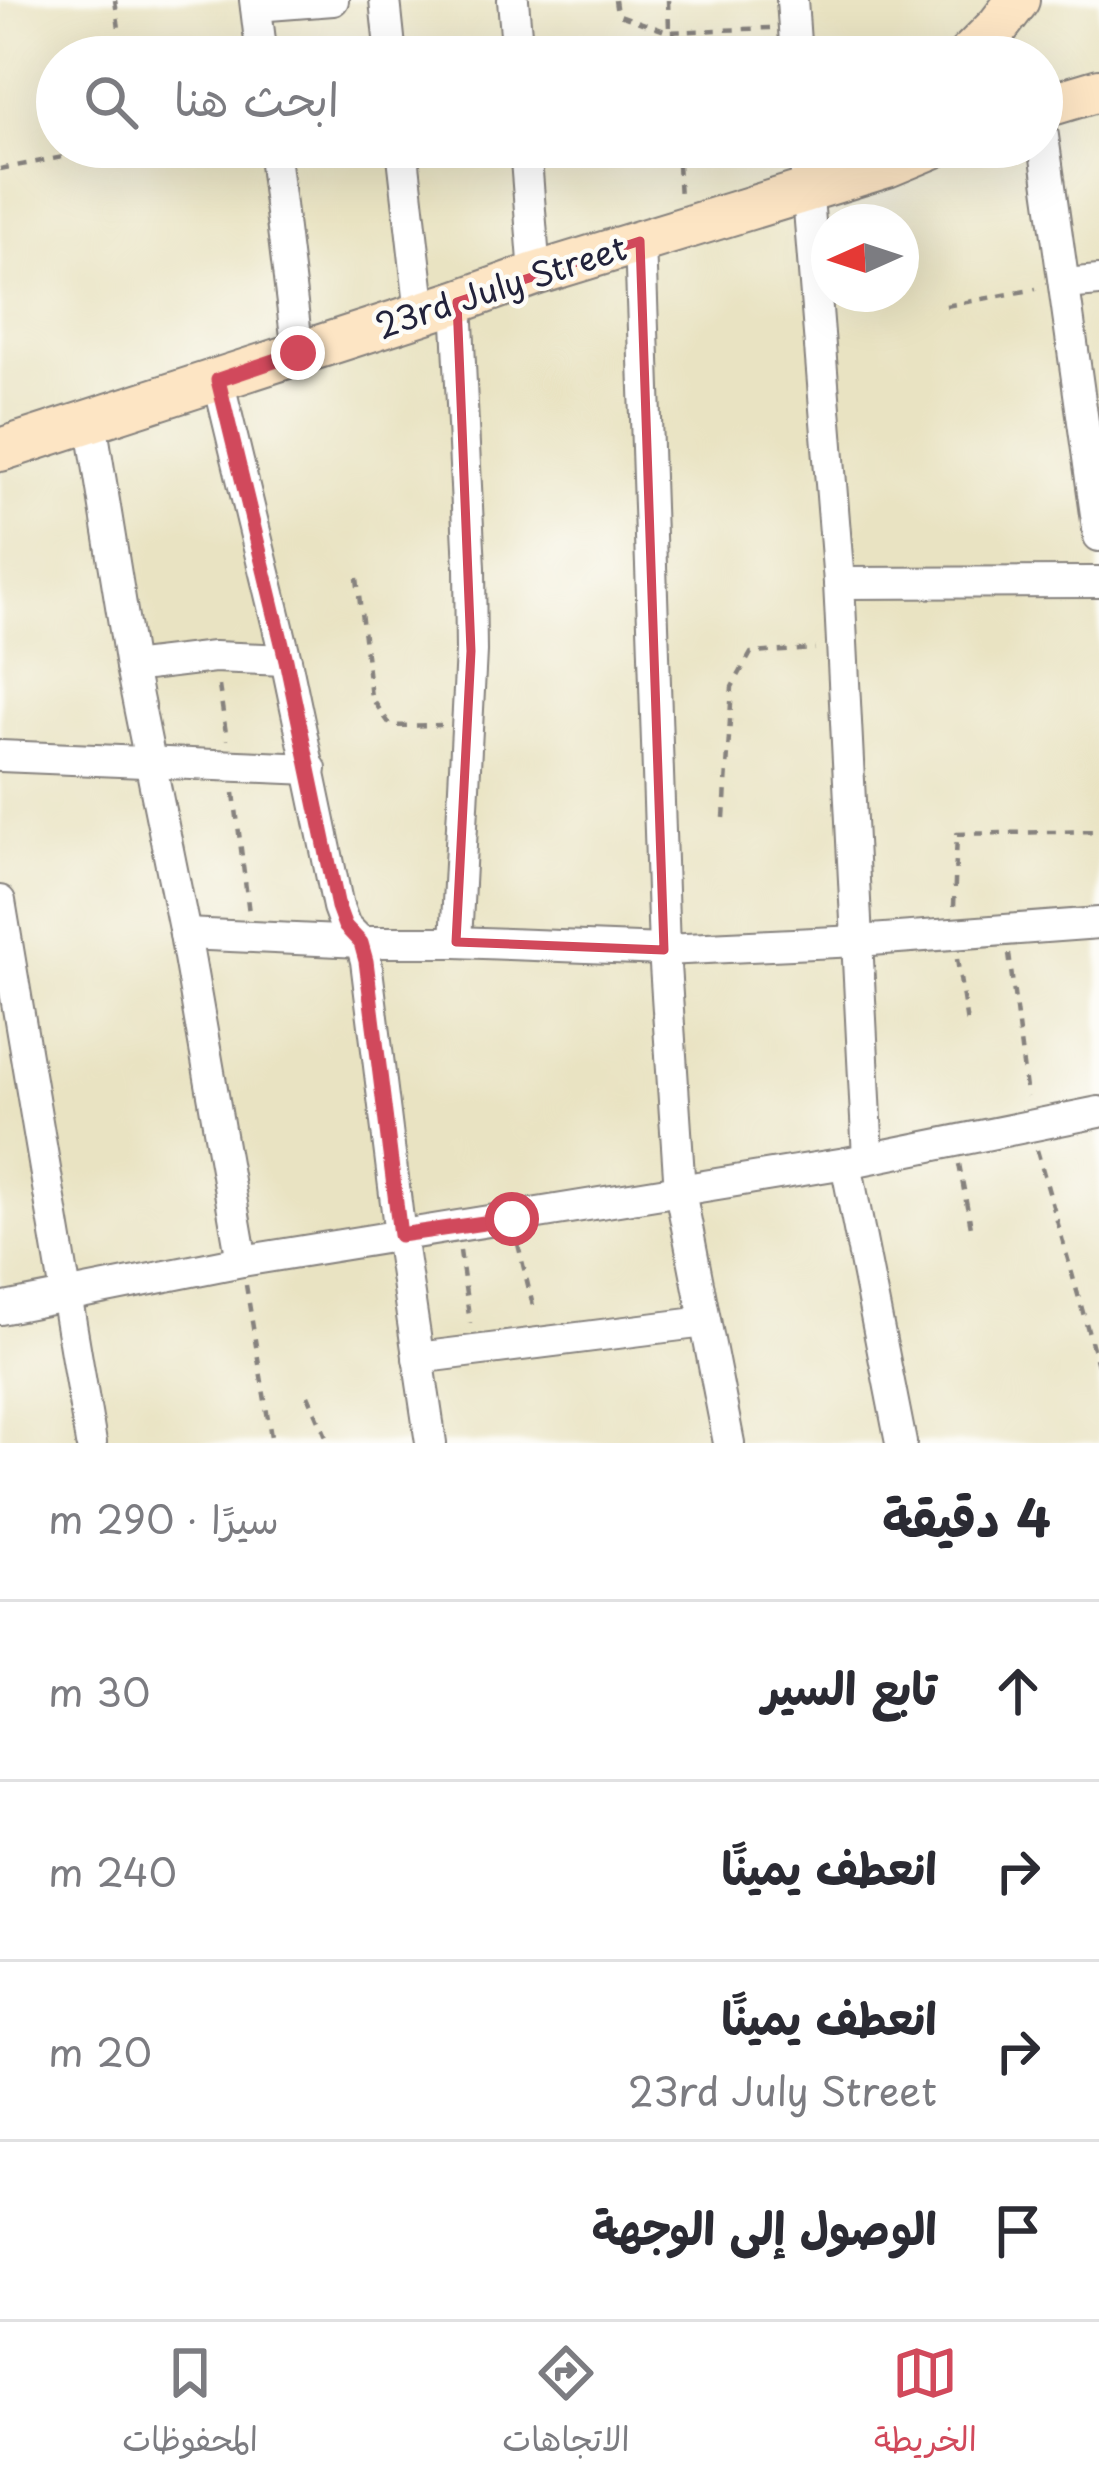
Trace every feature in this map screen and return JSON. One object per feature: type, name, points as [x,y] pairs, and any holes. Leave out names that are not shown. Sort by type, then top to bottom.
[{"type":"street","points":[[259,36],[255,3],[333,0]]},
{"type":"street","points":[[385,0],[389,36]]},
{"type":"street","points":[[513,0],[516,36]]},
{"type":"street","points":[[988,36],[1018,0]]},
{"type":"street","points":[[1063,101],[1099,90]]},
{"type":"street","points":[[276,168],[298,353]]},
{"type":"street","points":[[407,168],[439,308],[470,568],[468,725],[456,942]]},
{"type":"street","points":[[527,168],[535,274]]},
{"type":"street","points":[[805,168],[839,583],[858,941],[857,1161],[901,1443]]},
{"type":"street","name":"23rd July Street","points":[[0,450],[807,190],[859,168]]},
{"type":"street","points":[[1048,168],[1099,536]]},
{"type":"street","points":[[640,241],[664,950],[680,1191],[729,1443]]},
{"type":"street","points":[[1065,284],[1099,281]]},
{"type":"street","points":[[218,380],[286,660],[342,920],[361,943],[370,987],[431,1443]]},
{"type":"street","points":[[91,421],[131,667],[185,934],[242,1261]]},
{"type":"street","points":[[839,583],[1099,583]]},
{"type":"street","points":[[131,667],[214,657],[286,660]]},
{"type":"street","points":[[0,756],[311,769]]},
{"type":"street","points":[[0,901],[91,1443]]},
{"type":"street","points":[[185,934],[664,950],[1099,923]]},
{"type":"street","points":[[0,1309],[242,1261],[857,1161],[1099,1112]]},
{"type":"street","points":[[418,1358],[705,1322]]},
{"type":"path","points":[[115,0],[120,36]]},
{"type":"path","points":[[615,0],[617,14],[668,32],[794,28]]},
{"type":"path","points":[[668,0],[668,36]]},
{"type":"path","points":[[0,170],[36,163]]},
{"type":"path","points":[[678,168],[681,228]]},
{"type":"path","points":[[946,306],[1065,284]]},
{"type":"path","points":[[358,578],[371,697],[391,726],[468,725]]},
{"type":"path","points":[[724,818],[732,687],[751,653],[842,648]]},
{"type":"path","points":[[214,657],[252,938]]},
{"type":"path","points":[[968,1030],[953,933],[957,834],[1099,831]]},
{"type":"path","points":[[955,1141],[970,1227]]},
{"type":"path","points":[[512,1219],[542,1343]]},
{"type":"path","points":[[456,1226],[474,1352]]},
{"type":"path","points":[[242,1261],[272,1443]]},
{"type":"path","points":[[308,1395],[328,1443]]},
{"type":"highlighted area","points":[[640,241],[664,950],[456,942],[471,651],[457,302]]},
{"type":"route","points":[[298,353],[218,380],[311,769],[338,907],[345,926],[358,937],[366,961],[400,1235],[512,1219]]}]
